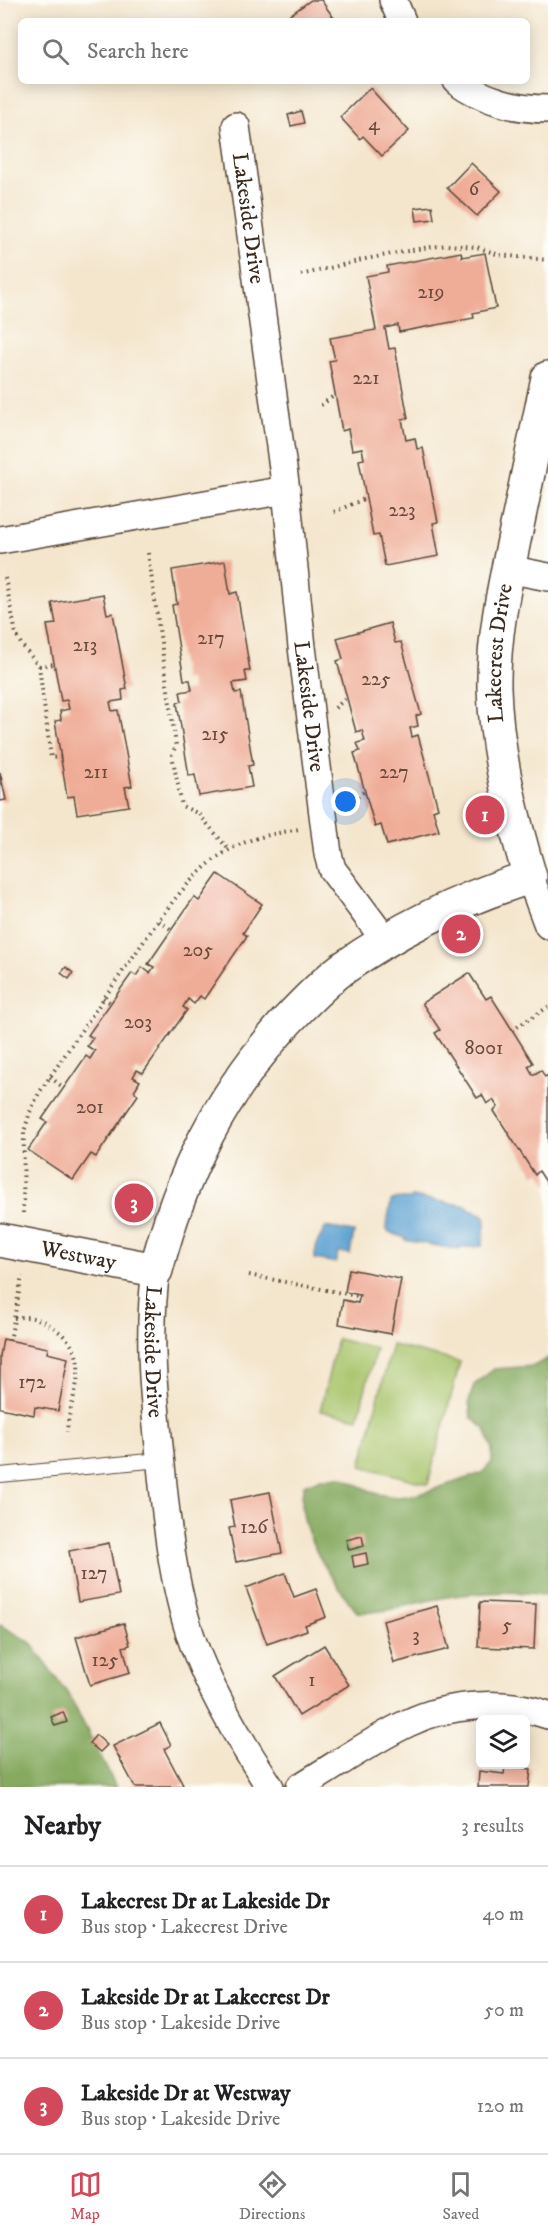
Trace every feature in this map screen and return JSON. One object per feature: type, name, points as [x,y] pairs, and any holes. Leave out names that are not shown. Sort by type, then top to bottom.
[{"type":"street","points":[[393,0],[401,18]]},
{"type":"street","points":[[462,84],[475,92],[516,107],[548,110]]},
{"type":"street","name":"Lakeside Drive","points":[[236,126],[286,490],[302,646],[328,854],[333,869],[385,940]]},
{"type":"street","name":"Lakecrest Drive","points":[[548,378],[501,599],[494,690],[506,779],[517,834],[548,925]]},
{"type":"street","points":[[0,540],[286,490]]},
{"type":"street","points":[[508,569],[548,577]]},
{"type":"street","name":"Lakeside Drive","points":[[270,1787],[234,1730],[197,1654],[176,1576],[167,1524],[160,1460],[151,1338],[152,1299],[156,1270],[167,1227],[200,1145],[246,1071],[301,1006],[340,970],[385,940],[457,904],[495,888],[530,877]]},
{"type":"street","name":"Westway","points":[[0,1240],[156,1270]]},
{"type":"street","points":[[300,1787],[407,1723],[437,1712],[505,1706],[534,1710],[548,1715]]},
{"type":"lane","points":[[0,1475],[160,1460]]},
{"type":"path","points":[[301,275],[366,259],[447,245],[477,247],[499,255],[548,260]]},
{"type":"path","points":[[321,405],[335,395]]},
{"type":"path","points":[[334,512],[366,498]]},
{"type":"path","points":[[148,553],[176,745],[172,756],[182,806],[199,814],[229,850]]},
{"type":"path","points":[[5,578],[16,634],[39,666],[51,758],[61,757]]},
{"type":"path","points":[[39,666],[54,664]]},
{"type":"path","points":[[335,708],[346,697]]},
{"type":"path","points":[[347,805],[365,791]]},
{"type":"path","points":[[23,1213],[24,1132],[30,1112],[39,1093],[159,921],[195,878],[229,850],[269,834],[324,825]]},
{"type":"path","points":[[159,921],[172,930]]},
{"type":"path","points":[[104,998],[111,1003]]},
{"type":"path","points":[[512,1030],[548,1007]]},
{"type":"path","points":[[50,1077],[64,1088]]},
{"type":"path","points":[[249,1275],[357,1296]]},
{"type":"path","points":[[10,1341],[22,1276]]},
{"type":"path","points":[[14,1318],[33,1317],[48,1324],[64,1336],[74,1351],[80,1372],[67,1421],[67,1432]]},
{"type":"green space","points":[[337,1339],[376,1348],[358,1418],[320,1411]]},
{"type":"green space","points":[[392,1345],[460,1362],[428,1484],[361,1466]]},
{"type":"green space","points":[[548,1358],[548,1596],[505,1592],[474,1594],[385,1610],[357,1612],[317,1553],[309,1535],[302,1501],[304,1485],[321,1478],[342,1477],[377,1494],[397,1497],[417,1495],[482,1473],[492,1462],[492,1449],[485,1429],[471,1417],[469,1401],[474,1385],[494,1369],[534,1366]]},
{"type":"green space","points":[[0,1625],[30,1642],[70,1697],[116,1787],[0,1787]]},
{"type":"water","points":[[412,1197],[468,1206],[468,1209],[484,1215],[486,1219],[482,1246],[460,1250],[405,1240],[389,1232],[386,1229],[391,1201]]},
{"type":"water","points":[[326,1227],[354,1232],[350,1254],[338,1252],[336,1263],[314,1259],[317,1243]]},
{"type":"building","points":[[311,0],[321,0],[334,18],[292,18],[290,15]]},
{"type":"building","points":[[370,88],[409,131],[382,156],[363,136],[360,139],[340,117]]},
{"type":"building","points":[[301,111],[304,123],[291,126],[288,115]]},
{"type":"building","points":[[471,163],[501,191],[477,216],[447,188]]},
{"type":"building","points":[[432,206],[434,219],[417,221],[415,208]]},
{"type":"building","points":[[461,252],[462,257],[485,253],[496,308],[473,313],[474,318],[399,332],[398,325],[385,328],[389,349],[395,348],[408,418],[402,419],[406,440],[415,438],[417,449],[423,448],[438,522],[433,523],[439,556],[385,566],[379,535],[373,536],[359,460],[364,459],[362,448],[352,450],[348,429],[342,431],[329,361],[335,360],[330,338],[376,330],[366,276],[388,272],[387,266]]},
{"type":"building","points":[[225,561],[230,594],[237,592],[250,671],[245,671],[247,681],[233,683],[235,693],[241,692],[253,765],[248,766],[252,787],[199,796],[195,775],[189,776],[177,703],[182,701],[180,692],[192,690],[190,680],[184,680],[172,605],[177,604],[172,570]]},
{"type":"building","points":[[103,594],[107,614],[113,613],[127,689],[122,690],[123,700],[110,702],[112,711],[118,710],[132,786],[125,787],[129,806],[77,814],[74,796],[67,797],[55,721],[61,720],[60,711],[69,709],[67,700],[61,701],[47,625],[56,624],[52,603]]},
{"type":"building","points":[[390,623],[395,643],[401,642],[421,714],[416,716],[418,726],[410,728],[412,737],[418,735],[438,808],[433,810],[439,831],[387,845],[381,825],[375,827],[354,753],[360,751],[357,743],[365,741],[362,730],[356,732],[337,661],[343,659],[337,638]]},
{"type":"building","points":[[0,772],[6,800],[0,801]]},
{"type":"building","points":[[218,874],[262,904],[243,933],[247,936],[204,999],[200,996],[194,1004],[188,999],[183,1007],[187,1010],[143,1073],[137,1070],[133,1077],[140,1081],[134,1091],[138,1095],[96,1157],[91,1154],[73,1180],[28,1150],[47,1122],[42,1119],[86,1056],[90,1059],[95,1051],[87,1046],[93,1038],[88,1035],[132,973],[136,976],[142,967],[150,973],[154,967],[148,964],[194,897],[199,901]]},
{"type":"building","points":[[66,967],[73,973],[69,979],[61,973]]},
{"type":"building","points":[[469,973],[486,999],[491,996],[533,1063],[528,1066],[533,1075],[541,1070],[545,1077],[548,1075],[548,1185],[539,1171],[535,1175],[494,1111],[498,1107],[493,1100],[487,1104],[482,1095],[477,1098],[435,1033],[440,1030],[422,1003]]},
{"type":"building","points":[[349,1269],[401,1279],[391,1334],[339,1324],[343,1300],[358,1303],[360,1295],[345,1292]]},
{"type":"building","points":[[3,1339],[48,1348],[47,1353],[68,1358],[58,1411],[35,1407],[34,1415],[0,1408],[0,1356]]},
{"type":"building","points":[[270,1492],[282,1553],[236,1562],[229,1528],[235,1527],[230,1500]]},
{"type":"building","points":[[362,1536],[364,1546],[349,1550],[346,1540]]},
{"type":"building","points":[[109,1543],[119,1595],[78,1602],[69,1551]]},
{"type":"building","points":[[366,1553],[368,1564],[354,1567],[352,1556]]},
{"type":"building","points":[[285,1573],[294,1597],[316,1589],[326,1617],[305,1625],[307,1630],[267,1644],[246,1588]]},
{"type":"building","points":[[480,1602],[536,1604],[534,1649],[478,1647]]},
{"type":"building","points":[[437,1606],[449,1649],[394,1663],[383,1621]]},
{"type":"building","points":[[124,1623],[130,1645],[123,1647],[130,1673],[90,1685],[76,1637]]},
{"type":"building","points":[[324,1645],[349,1685],[299,1716],[275,1676]]},
{"type":"building","points":[[63,1712],[67,1722],[55,1726],[51,1717]]},
{"type":"building","points":[[160,1723],[171,1745],[164,1749],[183,1785],[179,1787],[135,1787],[113,1746]]},
{"type":"building","points":[[96,1735],[107,1745],[100,1752],[89,1743]]},
{"type":"building","points":[[505,1769],[531,1769],[529,1787],[478,1787],[479,1771],[504,1774]]},
{"type":"place","name":"Lakecrest Dr at Lakeside Dr","points":[[485,815]]},
{"type":"place","name":"Lakeside Dr at Lakecrest Dr","points":[[461,934]]},
{"type":"place","name":"Lakeside Dr at Westway","points":[[134,1203]]}]
